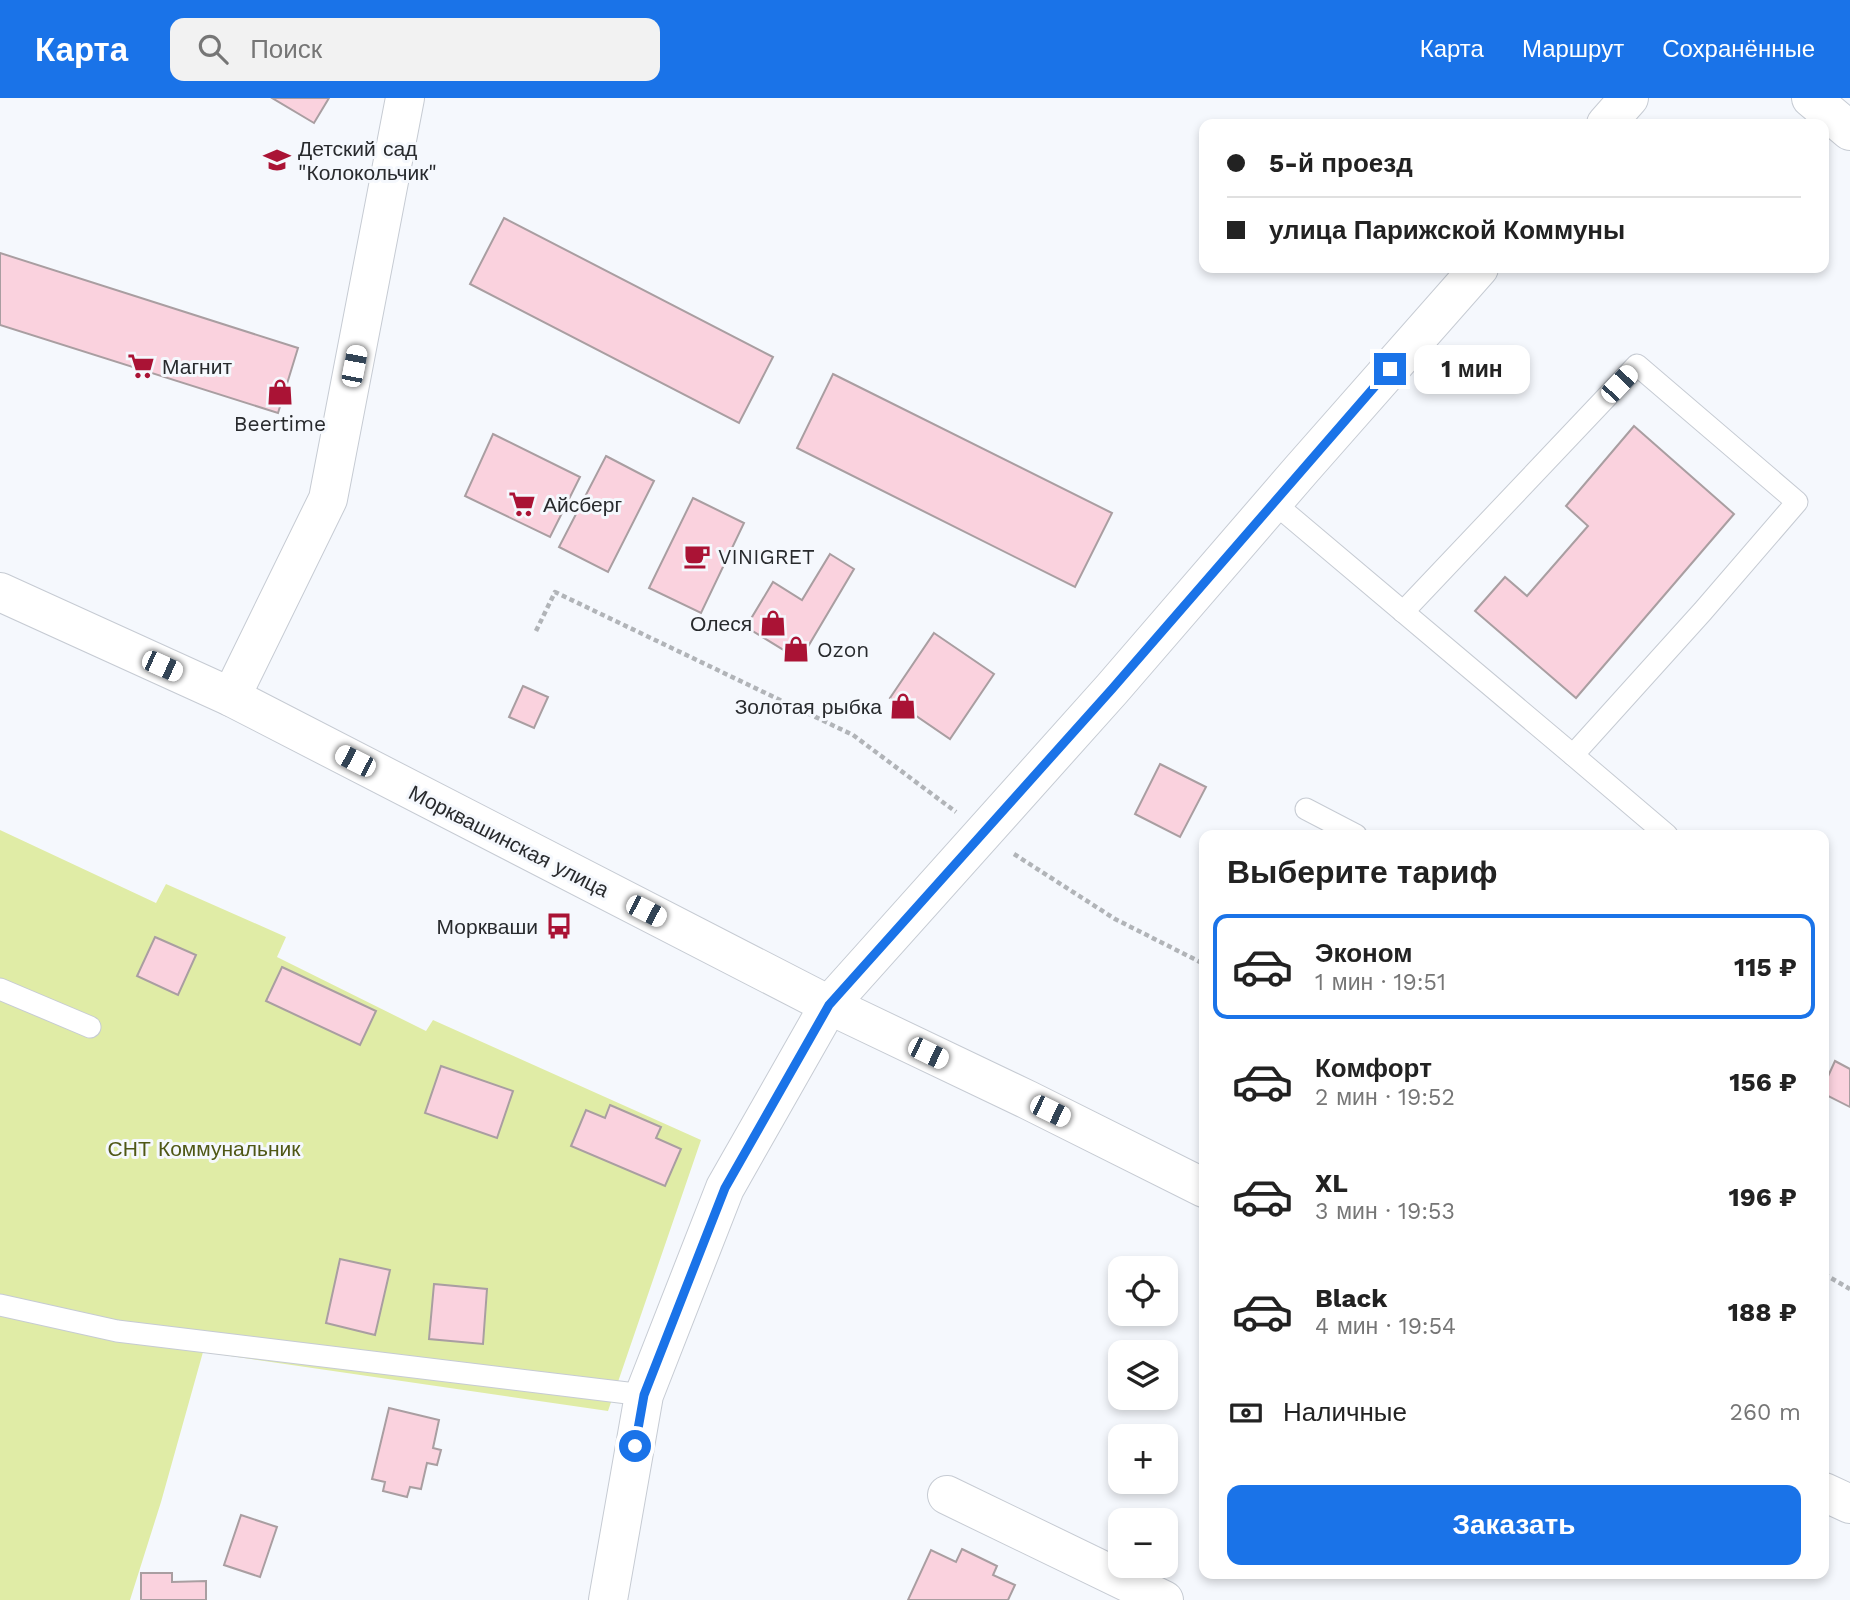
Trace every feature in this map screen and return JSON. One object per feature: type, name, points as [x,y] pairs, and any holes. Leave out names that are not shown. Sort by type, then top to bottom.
[{"type":"street","points":[[231,697],[328,499],[405,98]]},
{"type":"street","points":[[1610,119],[1629,98]]},
{"type":"street","points":[[1811,98],[1850,131]]},
{"type":"street","points":[[608,1600],[644,1395],[725,1188],[829,1005],[1112,689],[1475,273]]},
{"type":"street","name":"Морквашинская улица","points":[[0,593],[231,697],[829,1005],[1199,1186]]},
{"type":"street","points":[[947,1494],[1164,1600]]},
{"type":"street","points":[[1829,1494],[1850,1504]]},
{"type":"lane","points":[[1403,612],[1637,365],[1797,502],[1573,755]]},
{"type":"lane","points":[[1273,502],[1661,830]]},
{"type":"lane","points":[[1306,809],[1346,830]]},
{"type":"lane","points":[[0,989],[90,1027]]},
{"type":"lane","points":[[0,1305],[117,1331],[644,1395]]},
{"type":"path","points":[[536,631],[555,592],[853,735],[983,833],[1115,919],[1199,961]]},
{"type":"path","points":[[1829,1277],[1850,1289]]},
{"type":"green space","name":"СНТ Коммунальник","points":[[0,830],[156,903],[166,884],[286,937],[277,957],[426,1031],[433,1020],[701,1140],[608,1411],[203,1352],[130,1600],[0,1600]]},
{"type":"building","points":[[272,98],[329,98],[314,123]]},
{"type":"building","points":[[504,218],[773,357],[739,423],[470,284]]},
{"type":"building","points":[[0,253],[298,348],[278,413],[0,325]]},
{"type":"building","points":[[833,374],[1112,513],[1075,587],[797,448]]},
{"type":"building","points":[[1634,426],[1734,514],[1576,698],[1475,611],[1505,577],[1527,596],[1588,526],[1566,506]]},
{"type":"building","points":[[493,434],[580,477],[550,537],[465,496]]},
{"type":"building","points":[[606,456],[654,481],[608,572],[559,547]]},
{"type":"building","name":"VINIGRET","points":[[693,498],[744,523],[701,613],[649,588]]},
{"type":"building","points":[[830,554],[854,569],[800,660],[746,627],[773,582],[802,600]]},
{"type":"building","points":[[934,633],[994,674],[950,739],[890,698]]},
{"type":"building","points":[[523,686],[548,697],[534,728],[509,717]]},
{"type":"building","points":[[1160,764],[1206,787],[1180,837],[1135,814]]},
{"type":"building","points":[[155,937],[196,955],[178,995],[137,976]]},
{"type":"building","points":[[282,967],[376,1011],[360,1045],[266,1001]]},
{"type":"building","points":[[1835,1061],[1850,1069],[1850,1107],[1829,1096],[1829,1074]]},
{"type":"building","points":[[441,1066],[513,1091],[497,1138],[425,1113]]},
{"type":"building","points":[[610,1105],[661,1127],[656,1138],[681,1149],[665,1186],[571,1146],[586,1110],[605,1118]]},
{"type":"building","points":[[340,1259],[390,1270],[375,1335],[326,1323]]},
{"type":"building","points":[[434,1284],[487,1289],[483,1344],[429,1339]]},
{"type":"building","points":[[389,1408],[439,1420],[433,1448],[441,1450],[437,1465],[427,1463],[421,1489],[410,1487],[407,1497],[383,1491],[385,1482],[372,1479]]},
{"type":"building","points":[[241,1515],[277,1527],[260,1577],[224,1565]]},
{"type":"building","points":[[962,1549],[997,1566],[993,1575],[1015,1585],[1008,1600],[908,1600],[931,1550],[956,1562]]},
{"type":"building","points":[[141,1573],[172,1573],[172,1582],[206,1581],[206,1600],[141,1600]]},
{"type":"place","name":"Детский сад \"Колокольчик\"","points":[[277,160]]},
{"type":"place","name":"Магнит","points":[[141,366]]},
{"type":"place","name":"Beertime","points":[[280,392]]},
{"type":"place","name":"Айсберг","points":[[522,504]]},
{"type":"place","name":"VINIGRET","points":[[697,556]]},
{"type":"place","name":"Олеся","points":[[773,623]]},
{"type":"place","name":"Ozon","points":[[796,649]]},
{"type":"place","name":"Золотая рыбка","points":[[903,706]]},
{"type":"place","name":"Моркваши","points":[[559,926]]},
{"type":"route","points":[[635,1446],[644,1395],[725,1188],[829,1005],[1112,689],[1390,369]]}]
